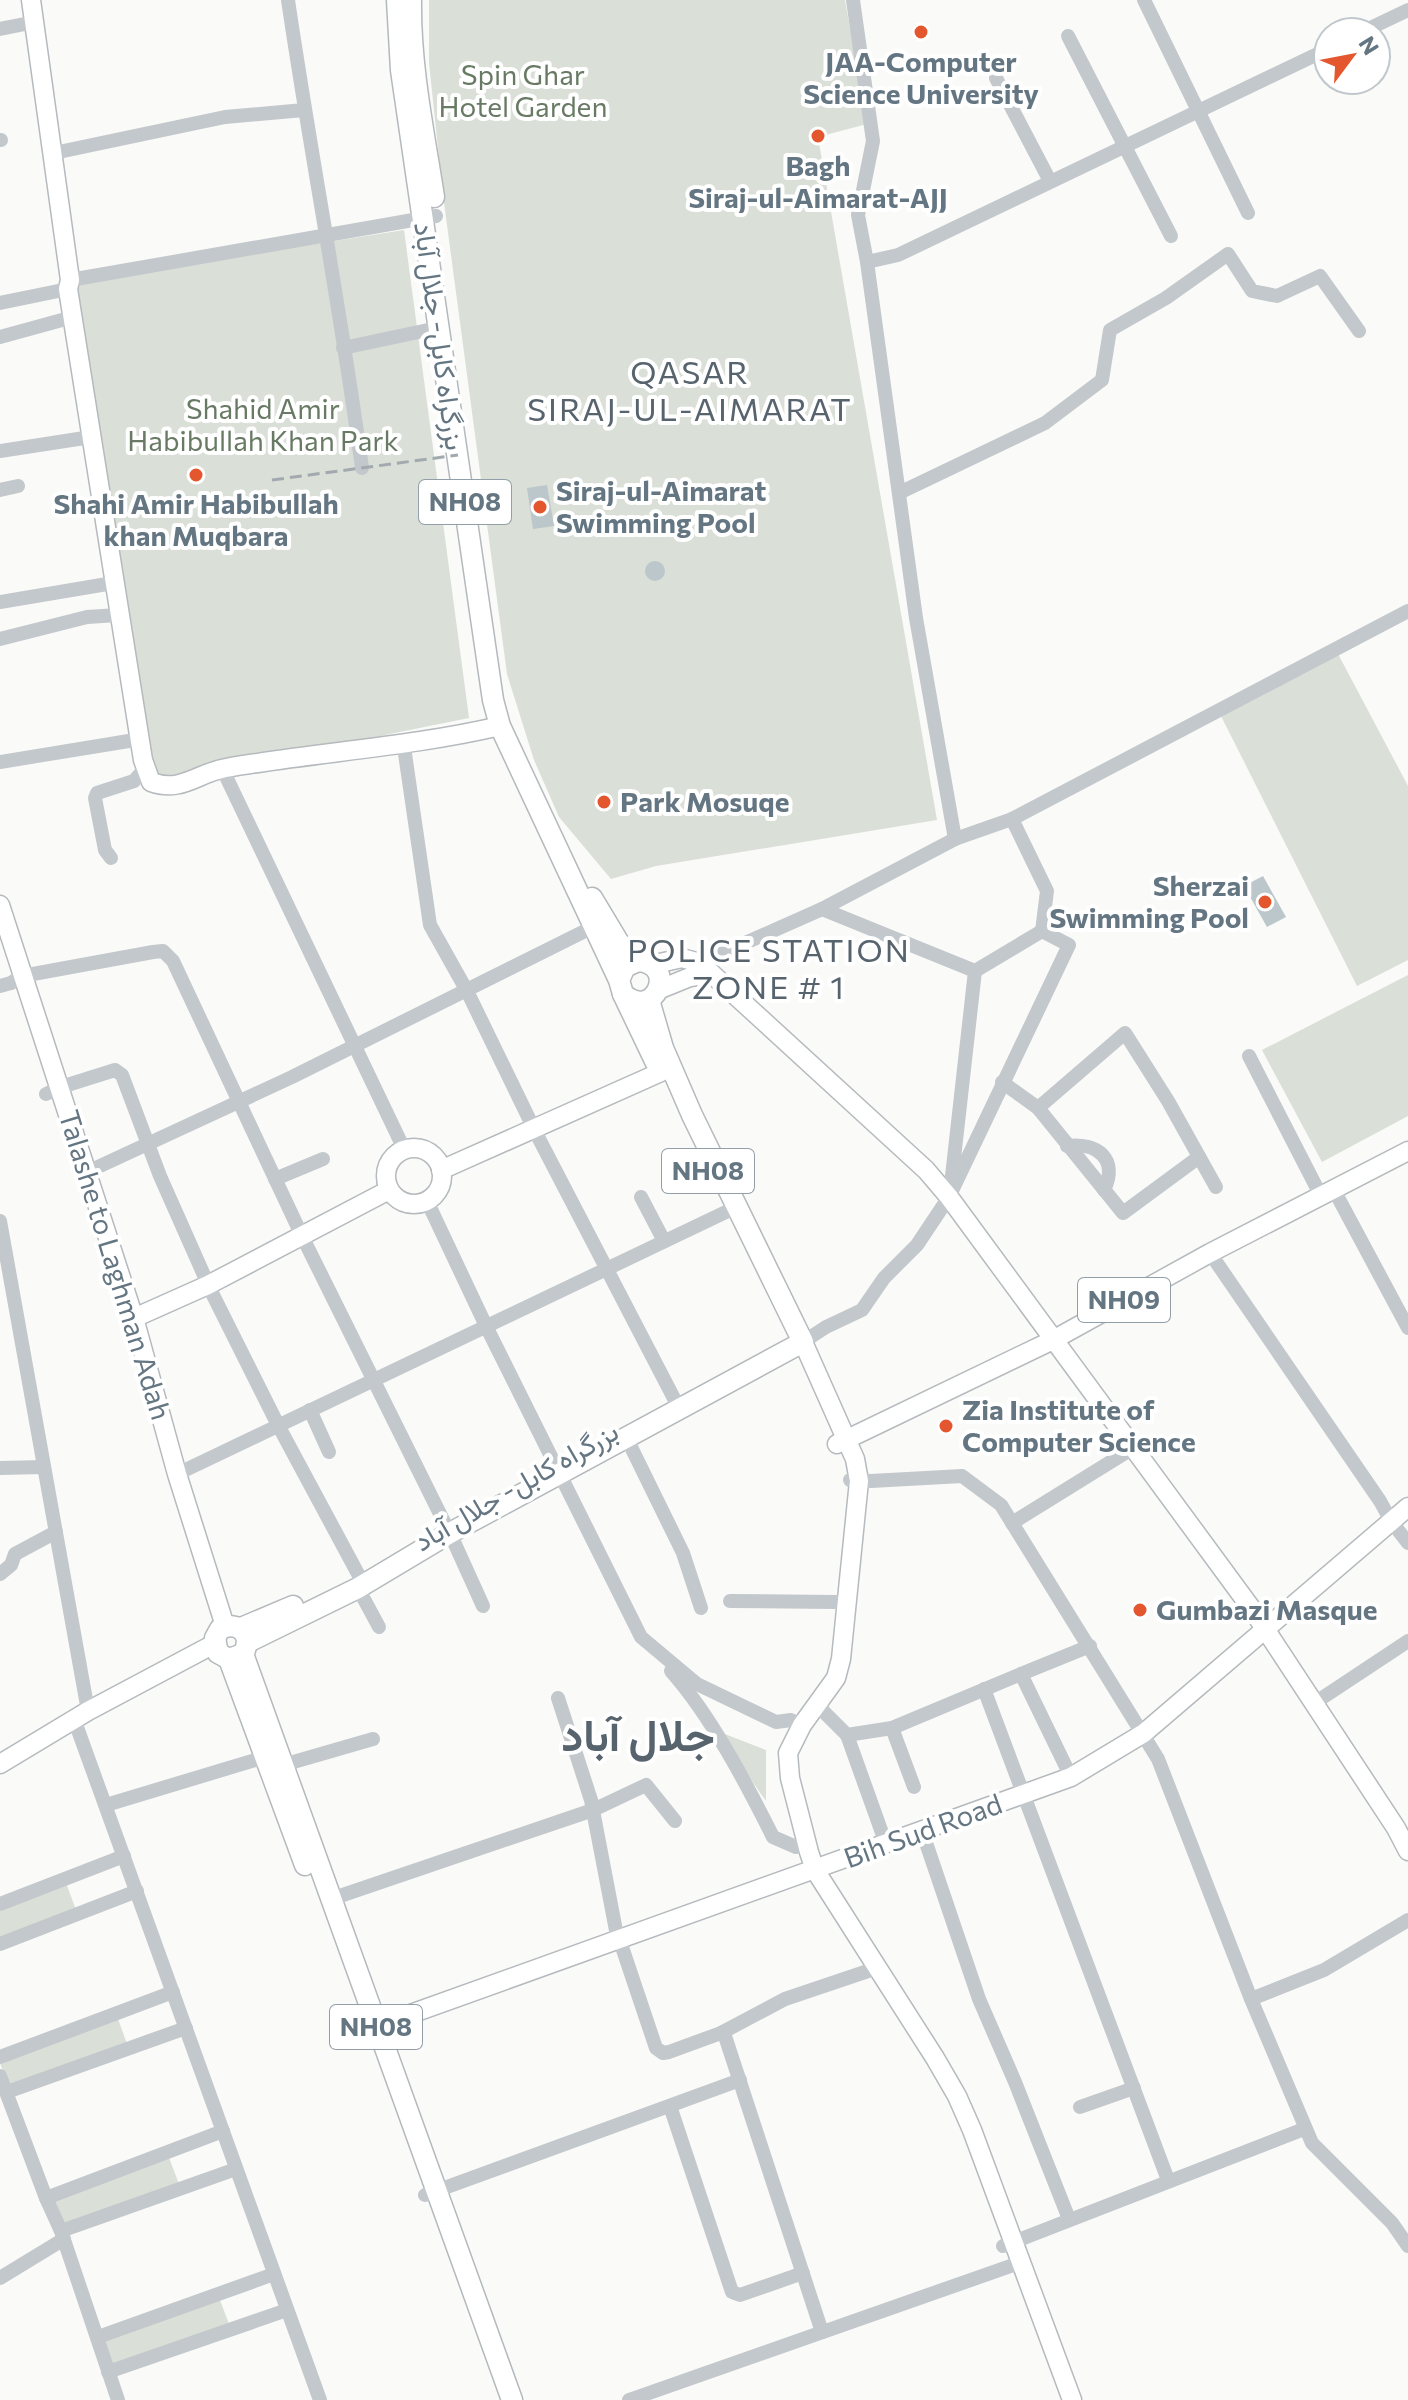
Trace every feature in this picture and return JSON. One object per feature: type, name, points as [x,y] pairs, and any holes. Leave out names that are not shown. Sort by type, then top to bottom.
[{"type":"highway","name":"بزرگراه کابل- جلال آباد","points":[[233,1642],[361,1583],[556,1467],[796,1340],[728,1211],[661,1072],[631,976],[524,749],[508,706],[430,217],[401,70],[397,0]]},
{"type":"highway","name":"بزرگراه کابل- جلال آباد","points":[[411,0],[430,217],[493,700],[500,726],[593,927],[631,976]]},
{"type":"highway","points":[[631,976],[659,976],[653,995],[635,1001],[631,976]]},
{"type":"highway","name":"NH08","points":[[653,995],[663,1048],[796,1340]]},
{"type":"highway","name":"بزرگراه کابل- جلال آباد","points":[[556,1467],[622,1439],[676,1403]]},
{"type":"highway","name":"NH08","points":[[233,1642],[431,2193],[512,2400]]},
{"type":"highway","name":"NH08","points":[[274,1761],[331,1899],[371,2028]]},
{"type":"highway","name":"NH08","points":[[431,2193],[499,2400]]},
{"type":"main road","points":[[31,0],[54,153],[73,317],[113,583],[143,760],[151,782],[171,788],[222,768],[401,745],[500,726]]},
{"type":"main road","name":"Talashe to Laghman Adah","points":[[0,905],[53,1090],[87,1172],[134,1318],[177,1474],[233,1642]]},
{"type":"main road","points":[[631,976],[682,958],[706,969],[926,1170],[949,1197],[1265,1629],[1408,1851]]},
{"type":"main road","points":[[653,995],[706,969]]},
{"type":"main road","points":[[441,1170],[661,1072]]},
{"type":"main road","points":[[404,1149],[425,1150],[433,1156],[441,1170],[439,1188],[427,1201],[406,1203],[389,1190],[386,1171],[396,1154],[404,1149]]},
{"type":"main road","name":"NH09","points":[[842,1442],[1053,1340],[1210,1253],[1408,1151]]},
{"type":"main road","points":[[134,1318],[208,1285],[389,1190]]},
{"type":"main road","points":[[796,1340],[842,1442],[855,1459],[841,1659],[836,1678],[820,1701],[782,1738],[777,1758],[787,1819],[796,1847],[810,1872],[946,2102],[1072,2400]]},
{"type":"main road","points":[[854,1480],[829,1665],[796,1722],[788,1766],[810,1872],[935,2058],[957,2096],[972,2130],[1008,2244]]},
{"type":"main road","name":"Bih Sud Road","points":[[371,2028],[1071,1777],[1144,1733],[1408,1507]]},
{"type":"main road","points":[[0,1764],[81,1715],[233,1642]]},
{"type":"main road","points":[[0,1773],[18,1754]]},
{"type":"main road","points":[[1016,2264],[1059,2400]]},
{"type":"street","points":[[288,0],[362,468]]},
{"type":"street","points":[[853,0],[873,141],[858,215],[916,618],[955,839]]},
{"type":"street","points":[[1144,0],[1248,213]]},
{"type":"street","points":[[0,29],[35,22]]},
{"type":"street","points":[[1068,36],[1171,236]]},
{"type":"street","points":[[867,262],[898,255],[1312,57]]},
{"type":"street","points":[[996,78],[1050,181]]},
{"type":"street","points":[[54,153],[225,117],[304,110]]},
{"type":"street","points":[[0,303],[69,285],[430,217]]},
{"type":"street","points":[[899,493],[1045,423],[1102,380],[1110,330],[1166,298],[1228,254],[1252,291],[1277,296],[1320,276],[1359,331]]},
{"type":"street","points":[[0,337],[73,317]]},
{"type":"street","points":[[343,348],[428,330]]},
{"type":"street","points":[[0,451],[91,437]]},
{"type":"street","points":[[0,490],[18,486]]},
{"type":"street","points":[[0,602],[113,583]]},
{"type":"street","points":[[706,969],[955,839],[1012,819],[1408,611]]},
{"type":"street","points":[[0,639],[87,617],[118,615]]},
{"type":"street","points":[[0,762],[141,739]]},
{"type":"street","points":[[401,745],[404,747],[430,925],[467,991],[534,1129],[676,1403]]},
{"type":"street","points":[[222,768],[404,1149]]},
{"type":"street","points":[[111,858],[105,850],[95,798],[97,793],[134,781],[142,772],[151,782]]},
{"type":"street","points":[[1012,819],[1047,891],[1042,931]]},
{"type":"street","points":[[822,909],[975,971]]},
{"type":"street","points":[[87,1172],[354,1046],[593,927]]},
{"type":"street","points":[[975,971],[1042,931]]},
{"type":"street","points":[[796,1340],[862,1310],[884,1278],[917,1245],[949,1197],[1069,945],[1042,931]]},
{"type":"street","points":[[0,986],[22,976],[163,951],[173,961],[302,1236],[483,1606]]},
{"type":"street","points":[[949,1197],[975,971]]},
{"type":"street","points":[[1038,1108],[1125,1033],[1168,1101],[1216,1187]]},
{"type":"street","points":[[1249,1056],[1408,1328]]},
{"type":"street","points":[[53,1090],[115,1070],[122,1075],[208,1285],[361,1583],[379,1627]]},
{"type":"street","points":[[1002,1082],[1038,1108],[1123,1213],[1199,1157]]},
{"type":"street","points":[[1067,1146],[1092,1146],[1102,1153],[1109,1172],[1104,1190]]},
{"type":"street","points":[[275,1179],[323,1159]]},
{"type":"street","points":[[641,1197],[664,1241]]},
{"type":"street","points":[[427,1201],[641,1637],[694,1699],[749,1789],[773,1837],[796,1847]]},
{"type":"street","points":[[177,1474],[728,1211]]},
{"type":"street","points":[[0,1221],[56,1532],[81,1715],[106,1805],[320,2400]]},
{"type":"street","points":[[1210,1253],[1408,1543]]},
{"type":"street","points":[[310,1410],[329,1452]]},
{"type":"street","points":[[622,1439],[631,1447],[665,1514],[683,1553],[701,1608]]},
{"type":"street","points":[[1012,1523],[1133,1448]]},
{"type":"street","points":[[0,1468],[44,1467]]},
{"type":"street","points":[[854,1480],[962,1476],[1001,1505],[1158,1759],[1304,2129],[1312,2143],[1392,2223],[1408,2246]]},
{"type":"street","points":[[0,1574],[11,1565],[15,1554],[56,1532]]},
{"type":"street","points":[[730,1601],[836,1602]]},
{"type":"street","points":[[641,1637],[697,1684],[776,1722],[796,1722]]},
{"type":"street","points":[[1313,1704],[1408,1641]]},
{"type":"street","points":[[847,1735],[892,1728],[1090,1646]]},
{"type":"street","points":[[1021,1674],[1071,1777]]},
{"type":"street","points":[[984,1689],[1168,2180]]},
{"type":"street","points":[[558,1698],[593,1810],[618,1941],[656,2048],[663,2053],[669,2052],[721,2033],[785,1999],[868,1971]]},
{"type":"street","points":[[820,1701],[823,1711],[847,1735],[886,1844]]},
{"type":"street","points":[[892,1728],[914,1787]]},
{"type":"street","points":[[106,1805],[373,1739]]},
{"type":"street","points":[[331,1899],[593,1810],[646,1785],[675,1821]]},
{"type":"street","points":[[922,1831],[979,1999],[1069,2219]]},
{"type":"street","points":[[0,1904],[124,1856]]},
{"type":"street","points":[[0,1944],[137,1891]]},
{"type":"street","points":[[1251,1999],[1324,1970],[1408,1920]]},
{"type":"street","points":[[0,2057],[173,1992]]},
{"type":"street","points":[[7,2092],[186,2028]]},
{"type":"street","points":[[721,2033],[724,2033],[740,2080],[822,2332]]},
{"type":"street","points":[[0,2076],[62,2235],[118,2400]]},
{"type":"street","points":[[431,2193],[740,2080]]},
{"type":"street","points":[[1080,2107],[1134,2088]]},
{"type":"street","points":[[670,2106],[732,2292],[740,2295],[803,2273]]},
{"type":"street","points":[[1008,2244],[1304,2129]]},
{"type":"street","points":[[46,2198],[223,2131]]},
{"type":"street","points":[[0,2278],[62,2235],[236,2169]]},
{"type":"street","points":[[629,2400],[1016,2264]]},
{"type":"street","points":[[98,2337],[274,2274]]},
{"type":"street","points":[[108,2372],[287,2310]]},
{"type":"green space","name":"Spin Ghar Hotel Garden","points":[[429,0],[845,0],[867,124],[818,137],[937,820],[656,866],[611,879],[559,817],[534,760],[507,674],[443,195],[429,63]]},
{"type":"green space","name":"Shahid Amir Habibullah Khan Park","points":[[404,230],[469,718],[153,782],[71,283]]},
{"type":"green space","points":[[1337,652],[1408,786],[1408,960],[1357,986],[1221,716]]},
{"type":"green space","points":[[1408,975],[1408,1116],[1322,1162],[1262,1050]]},
{"type":"green space","points":[[717,1731],[766,1750],[766,1801]]},
{"type":"green space","points":[[65,1880],[76,1910],[0,1939],[0,1905]]},
{"type":"green space","points":[[117,2016],[127,2044],[8,2085],[0,2063]]},
{"type":"green space","points":[[168,2155],[179,2184],[60,2227],[51,2198]]},
{"type":"green space","points":[[218,2295],[229,2324],[110,2365],[101,2337]]},
{"type":"shaded area","name":"Siraj-ul-Aimarat Swimming Pool","points":[[547,485],[554,526],[533,529],[527,488]]},
{"type":"shaded area","points":[[655,561],[662,564],[665,571],[662,578],[655,581],[648,578],[645,571],[648,564]]},
{"type":"shaded area","name":"Sherzai Swimming Pool","points":[[1263,876],[1286,917],[1267,927],[1244,886]]},
{"type":"railway","points":[[272,480],[458,455]]},
{"type":"place","name":"JAA-Computer Science University","points":[[921,32]]},
{"type":"place","name":"Bagh Siraj-ul-Aimarat-AJJ","points":[[818,136]]},
{"type":"place","name":"Shahi Amir Habibullah khan Muqbara","points":[[196,475]]},
{"type":"place","name":"Siraj-ul-Aimarat Swimming Pool","points":[[540,507]]},
{"type":"place","name":"Park Mosuqe","points":[[604,802]]},
{"type":"place","name":"Sherzai Swimming Pool","points":[[1265,902]]},
{"type":"place","name":"Zia Institute of Computer Science","points":[[946,1426]]},
{"type":"place","name":"Gumbazi Masque","points":[[1140,1610]]},
{"type":"district","name":"QASAR SIRAJ-UL-AIMARAT","points":[[690,392]]},
{"type":"district","name":"POLICE STATION ZONE # 1","points":[[769,970]]},
{"type":"district","name":"جلال آباد","points":[[638,1736]]}]
